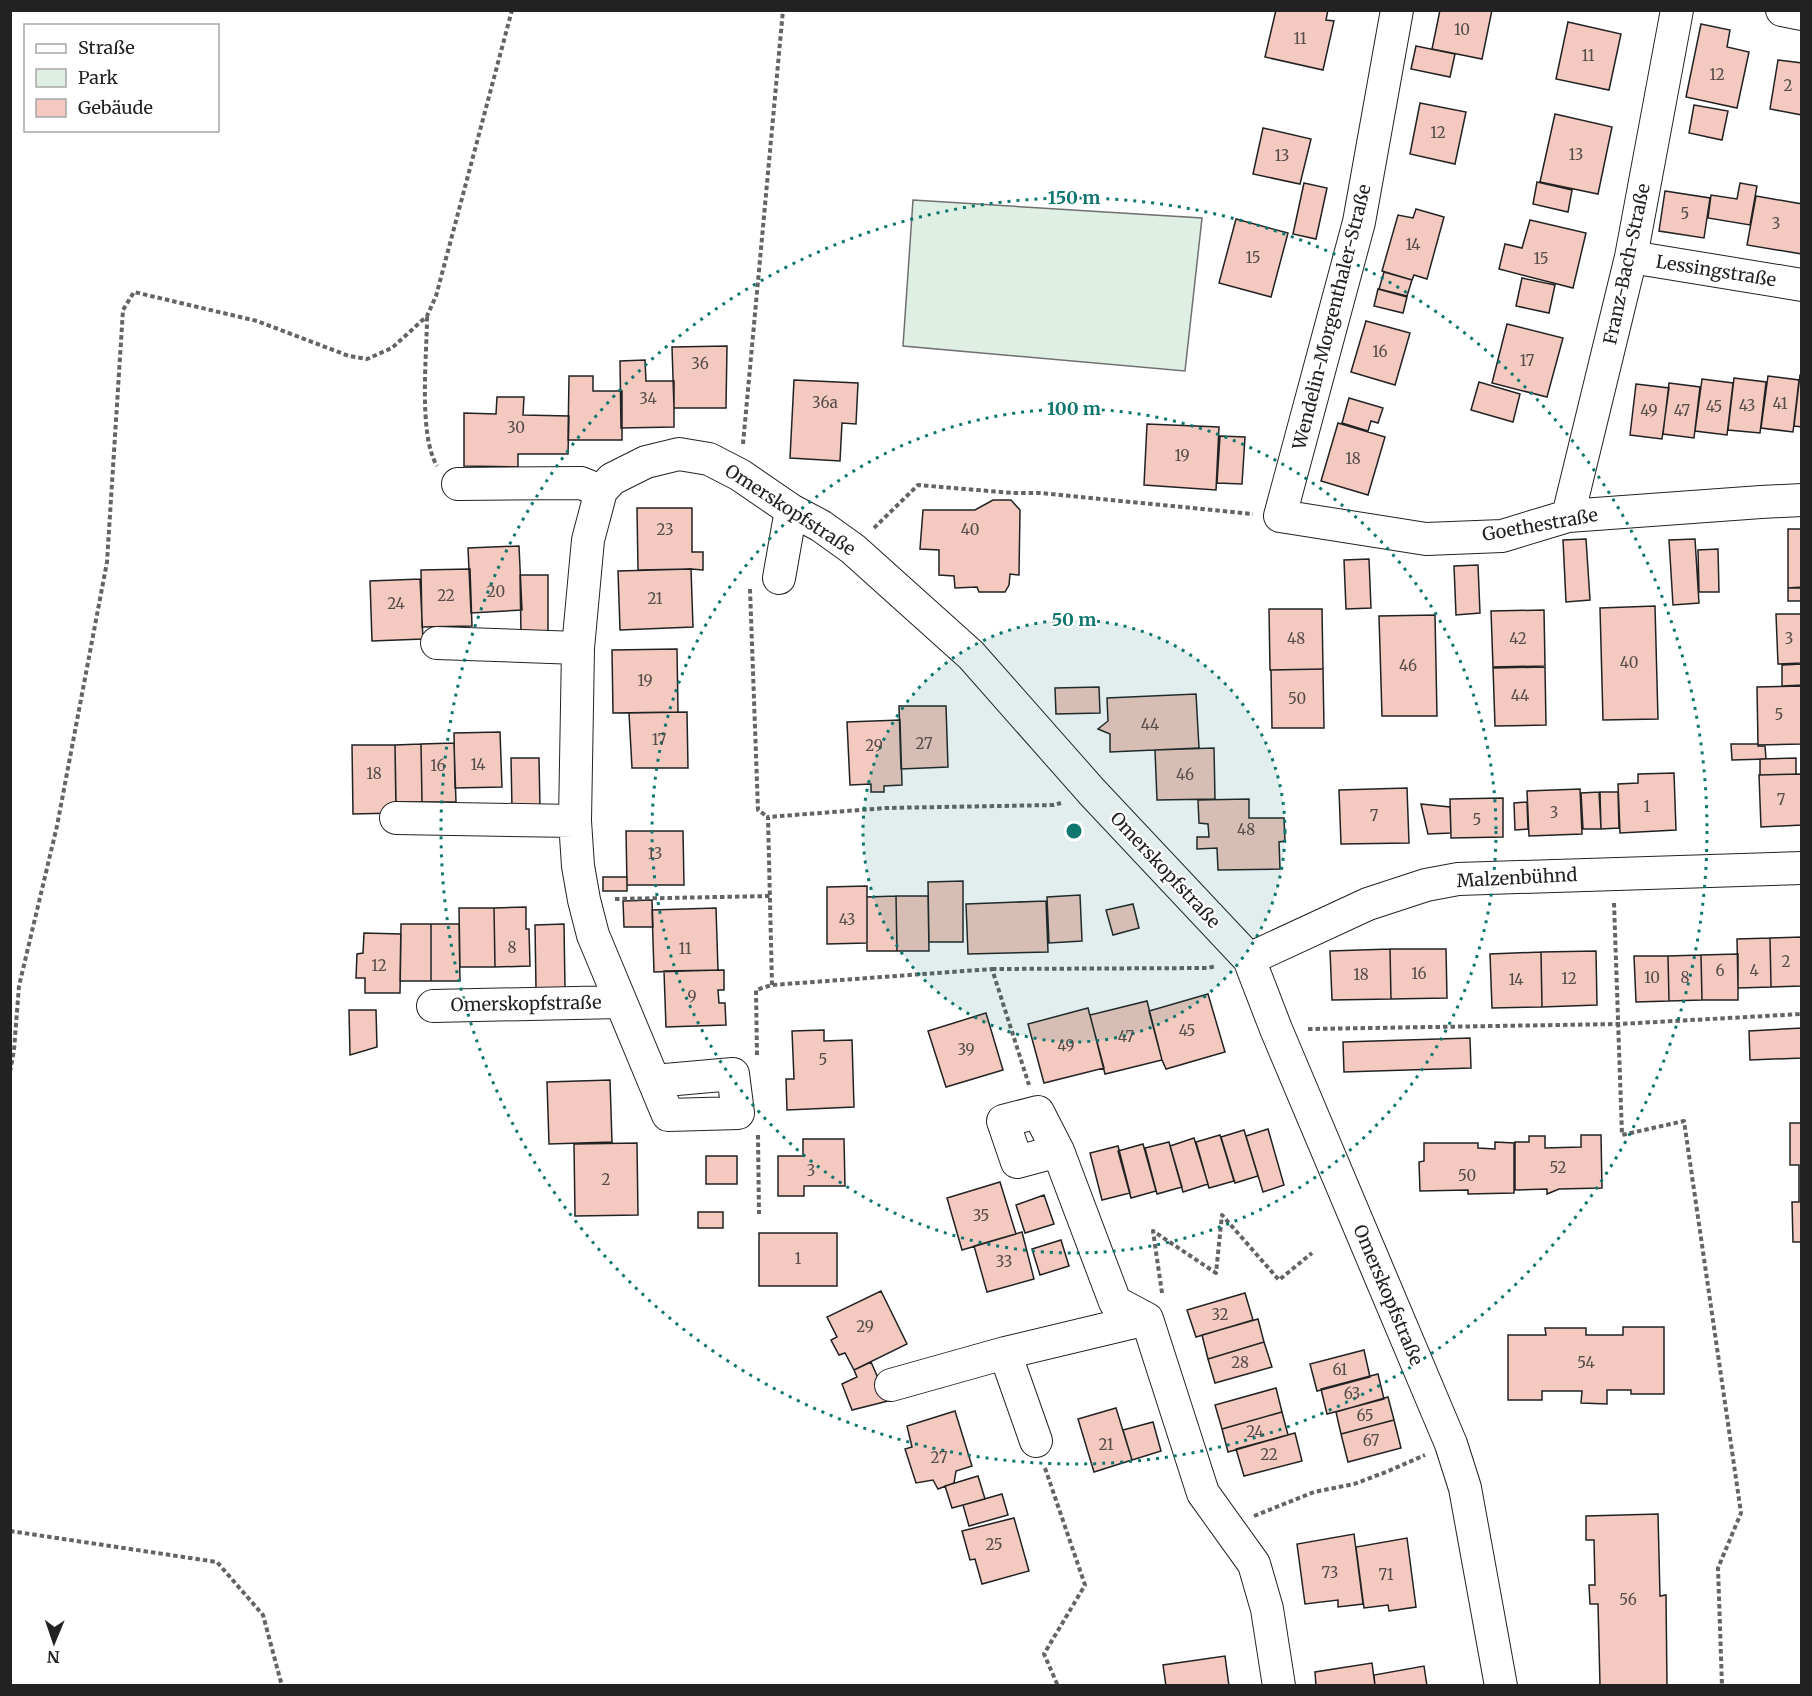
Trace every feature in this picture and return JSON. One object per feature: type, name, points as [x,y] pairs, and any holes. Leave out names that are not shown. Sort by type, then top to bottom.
[{"type":"street","name":"Wendelin-Morgenthaler-Straße","points":[[1280,516],[1359,222],[1397,10]]},
{"type":"street","name":"Franz-Bach-Straße","points":[[1568,516],[1630,257],[1677,10]]},
{"type":"street","points":[[1782,10],[1802,14]]},
{"type":"street","name":"Lessingstraße","points":[[1630,257],[1802,285]]},
{"type":"street","name":"Omerskopfstraße","points":[[654,1081],[593,935],[578,866],[575,821],[578,648],[588,540],[601,491],[612,479],[646,462],[679,454],[709,459],[740,475],[853,549],[971,655],[1092,792],[1249,960],[1451,1444],[1465,1488],[1501,1686]]},
{"type":"street","points":[[458,484],[581,483],[601,491]]},
{"type":"street","name":"Goethestraße","points":[[1280,516],[1426,539],[1502,536],[1568,516],[1802,500]]},
{"type":"street","points":[[765,578],[791,510]]},
{"type":"street","points":[[437,643],[578,648]]},
{"type":"street","points":[[396,818],[575,821]]},
{"type":"street","name":"Malzenbühnd","points":[[1249,960],[1368,904],[1426,885],[1458,879],[1802,868]]},
{"type":"street","name":"Omerskopfstraße","points":[[433,1006],[620,1002]]},
{"type":"street","points":[[1038,1112],[1058,1152],[1115,1302],[1147,1319],[1203,1493],[1254,1564],[1267,1609],[1279,1686]]},
{"type":"street","points":[[891,1385],[1005,1353],[1147,1319]]},
{"type":"street","points":[[1005,1353],[1036,1442]]},
{"type":"path","points":[[458,484],[444,478],[432,458],[425,421],[427,316],[436,296],[512,10]]},
{"type":"path","points":[[740,475],[783,10]]},
{"type":"path","points":[[10,1072],[19,986],[57,826],[106,562],[123,310],[134,292],[257,321],[349,356],[367,359],[392,348],[427,316]]},
{"type":"path","points":[[853,549],[918,485],[1040,493],[1280,516]]},
{"type":"path","points":[[765,578],[758,810],[768,817],[886,808],[1054,805],[1092,792]]},
{"type":"path","points":[[768,817],[772,985]]},
{"type":"path","points":[[1612,874],[1622,1135],[1684,1121],[1741,1513],[1718,1568],[1722,1686]]},
{"type":"path","points":[[584,900],[770,896]]},
{"type":"path","points":[[757,1056],[756,990],[772,985],[992,969],[1208,968],[1249,960]]},
{"type":"path","points":[[992,969],[1038,1112]]},
{"type":"path","points":[[1276,1029],[1619,1024],[1802,1014]]},
{"type":"path","points":[[758,1133],[759,1214]]},
{"type":"path","points":[[1147,1319],[1163,1296],[1153,1231],[1216,1273],[1222,1215],[1279,1280],[1312,1253]]},
{"type":"path","points":[[1036,1442],[1085,1585],[1044,1654],[1058,1686]]},
{"type":"path","points":[[1226,1527],[1314,1492],[1354,1484],[1386,1473],[1451,1444]]},
{"type":"path","points":[[10,1531],[217,1562],[263,1616],[282,1686]]},
{"type":"green space","points":[[913,200],[1202,218],[1185,371],[903,346]]},
{"type":"building","points":[[1276,10],[1328,10],[1326,20],[1334,21],[1323,70],[1265,57]]},
{"type":"building","points":[[1440,10],[1492,10],[1482,59],[1432,49]]},
{"type":"building","points":[[1568,22],[1621,34],[1609,90],[1556,79]]},
{"type":"building","points":[[1701,24],[1730,30],[1727,47],[1749,52],[1737,108],[1686,97]]},
{"type":"building","points":[[1416,46],[1455,54],[1450,77],[1411,69]]},
{"type":"building","points":[[1778,60],[1802,63],[1802,115],[1770,109]]},
{"type":"building","points":[[1420,103],[1466,112],[1455,164],[1410,154]]},
{"type":"building","points":[[1694,105],[1728,111],[1722,140],[1689,133]]},
{"type":"building","points":[[1555,114],[1612,127],[1598,194],[1540,182]]},
{"type":"building","points":[[1263,128],[1311,139],[1300,184],[1253,174]]},
{"type":"building","points":[[1537,182],[1572,190],[1568,212],[1533,204]]},
{"type":"building","points":[[1304,183],[1327,188],[1316,239],[1293,234]]},
{"type":"building","points":[[1740,183],[1757,186],[1750,225],[1708,218],[1711,195],[1737,199]]},
{"type":"building","points":[[1665,191],[1710,198],[1704,238],[1659,231]]},
{"type":"building","points":[[1756,196],[1802,204],[1802,254],[1747,245]]},
{"type":"building","points":[[1416,209],[1444,217],[1427,279],[1414,275],[1412,280],[1382,271],[1398,215],[1413,218]]},
{"type":"building","points":[[1236,219],[1288,233],[1271,297],[1219,283]]},
{"type":"building","points":[[1530,220],[1586,233],[1573,288],[1499,269],[1505,244],[1522,248]]},
{"type":"building","points":[[1384,272],[1412,280],[1407,296],[1379,289]]},
{"type":"building","points":[[1522,278],[1555,285],[1549,313],[1516,306]]},
{"type":"building","points":[[1378,289],[1407,297],[1403,313],[1374,306]]},
{"type":"building","points":[[1366,321],[1410,333],[1395,385],[1351,372]]},
{"type":"building","points":[[1507,324],[1563,338],[1547,397],[1492,383]]},
{"type":"building","points":[[727,346],[726,408],[674,408],[672,347]]},
{"type":"building","points":[[645,360],[646,381],[674,381],[674,427],[621,428],[620,361]]},
{"type":"building","points":[[1800,375],[1802,375],[1802,427],[1794,426]]},
{"type":"building","points":[[569,376],[593,376],[593,391],[622,391],[622,440],[568,440]]},
{"type":"building","points":[[1768,376],[1799,380],[1793,432],[1761,428]]},
{"type":"building","points":[[1734,378],[1766,382],[1760,433],[1728,430]]},
{"type":"building","points":[[1702,379],[1733,383],[1727,435],[1695,431]]},
{"type":"building","points":[[794,380],[858,383],[856,424],[842,423],[840,461],[790,458]]},
{"type":"building","points":[[1479,382],[1520,394],[1513,422],[1471,410]]},
{"type":"building","points":[[1669,383],[1700,387],[1694,438],[1663,434]]},
{"type":"building","points":[[1636,384],[1669,388],[1662,439],[1630,435]]},
{"type":"building","points":[[497,397],[524,397],[523,415],[569,416],[568,454],[518,454],[518,467],[464,466],[464,413],[496,414]]},
{"type":"building","points":[[1349,398],[1383,408],[1378,423],[1371,421],[1368,431],[1342,423]]},
{"type":"building","points":[[1338,423],[1385,437],[1368,495],[1321,481]]},
{"type":"building","points":[[1147,424],[1219,427],[1216,490],[1144,485]]},
{"type":"building","points":[[1220,436],[1245,437],[1242,484],[1217,483]]},
{"type":"building","points":[[993,500],[1011,500],[1020,510],[1019,575],[1010,574],[1009,585],[1005,592],[979,592],[977,587],[955,588],[954,576],[939,575],[939,550],[920,549],[923,510],[975,510]]},
{"type":"building","points":[[637,508],[692,508],[692,552],[703,552],[703,570],[638,570]]},
{"type":"building","points":[[1788,529],[1802,529],[1802,587],[1788,588]]},
{"type":"building","points":[[1586,539],[1590,600],[1566,602],[1563,540]]},
{"type":"building","points":[[1695,539],[1699,603],[1673,605],[1669,540]]},
{"type":"building","points":[[519,546],[522,610],[471,613],[468,548]]},
{"type":"building","points":[[1718,549],[1719,592],[1699,592],[1698,550]]},
{"type":"building","points":[[1369,559],[1371,608],[1346,609],[1344,560]]},
{"type":"building","points":[[1478,565],[1480,613],[1456,615],[1454,566]]},
{"type":"building","points":[[470,569],[472,626],[422,627],[421,570]]},
{"type":"building","points":[[691,569],[693,627],[620,630],[618,571]]},
{"type":"building","points":[[520,575],[548,575],[548,634],[521,634]]},
{"type":"building","points":[[420,579],[423,639],[372,641],[370,581]]},
{"type":"building","points":[[1788,588],[1802,588],[1802,601],[1788,601]]},
{"type":"building","points":[[1655,606],[1658,719],[1603,720],[1600,608]]},
{"type":"building","points":[[1269,609],[1322,609],[1323,669],[1270,670]]},
{"type":"building","points":[[1544,610],[1545,666],[1493,667],[1491,611]]},
{"type":"building","points":[[1776,614],[1802,614],[1802,663],[1778,664]]},
{"type":"building","points":[[1435,615],[1437,716],[1382,716],[1379,616]]},
{"type":"building","points":[[677,649],[678,712],[613,713],[612,650]]},
{"type":"building","points":[[1802,664],[1802,685],[1782,686],[1782,665]]},
{"type":"building","points":[[1545,667],[1546,725],[1495,726],[1493,668]]},
{"type":"building","points":[[1323,669],[1324,728],[1272,728],[1271,670]]},
{"type":"building","points":[[1802,686],[1802,744],[1758,745],[1757,687]]},
{"type":"building","points":[[1099,687],[1100,713],[1056,714],[1055,688]]},
{"type":"building","points":[[1196,694],[1199,748],[1110,752],[1110,734],[1098,729],[1108,721],[1107,698]]},
{"type":"building","points":[[899,706],[946,706],[948,767],[901,769]]},
{"type":"building","points":[[687,712],[688,768],[632,768],[629,713]]},
{"type":"building","points":[[900,720],[902,785],[884,786],[884,792],[871,792],[871,784],[850,785],[847,722]]},
{"type":"building","points":[[500,732],[502,787],[455,788],[454,733]]},
{"type":"building","points":[[454,743],[456,802],[422,802],[421,744]]},
{"type":"building","points":[[421,744],[422,802],[396,802],[395,745]]},
{"type":"building","points":[[1731,744],[1765,746],[1766,759],[1732,760]]},
{"type":"building","points":[[352,745],[395,745],[396,813],[353,814]]},
{"type":"building","points":[[1214,748],[1215,799],[1157,800],[1155,750]]},
{"type":"building","points":[[511,758],[539,758],[540,808],[512,809]]},
{"type":"building","points":[[1796,758],[1796,774],[1760,775],[1760,759]]},
{"type":"building","points":[[1674,773],[1676,830],[1620,833],[1618,784],[1638,783],[1638,774]]},
{"type":"building","points":[[1802,774],[1802,825],[1761,827],[1759,775]]},
{"type":"building","points":[[1407,788],[1409,843],[1341,844],[1339,790]]},
{"type":"building","points":[[1580,789],[1582,834],[1529,836],[1527,791]]},
{"type":"building","points":[[1599,792],[1601,829],[1583,829],[1581,793]]},
{"type":"building","points":[[1600,792],[1618,792],[1619,828],[1601,829]]},
{"type":"building","points":[[1503,798],[1503,837],[1451,838],[1450,799]]},
{"type":"building","points":[[1249,799],[1249,818],[1284,818],[1285,841],[1279,842],[1280,869],[1218,870],[1217,848],[1197,849],[1197,837],[1209,837],[1208,824],[1199,823],[1198,800]]},
{"type":"building","points":[[1527,802],[1528,829],[1515,830],[1514,803]]},
{"type":"building","points":[[1421,804],[1450,807],[1451,833],[1428,834]]},
{"type":"building","points":[[626,831],[683,831],[684,885],[627,885]]},
{"type":"building","points":[[603,877],[627,877],[627,891],[603,891]]},
{"type":"building","points":[[963,881],[963,942],[929,942],[928,882]]},
{"type":"building","points":[[867,886],[867,943],[827,944],[827,887]]},
{"type":"building","points":[[1080,895],[1082,941],[1049,943],[1047,897]]},
{"type":"building","points":[[896,896],[928,896],[929,951],[897,951]]},
{"type":"building","points":[[896,896],[897,951],[867,951],[867,897]]},
{"type":"building","points":[[652,900],[653,927],[624,927],[623,901]]},
{"type":"building","points":[[1046,901],[1048,952],[968,954],[966,904]]},
{"type":"building","points":[[1133,904],[1139,928],[1113,935],[1106,910]]},
{"type":"building","points":[[526,907],[530,966],[495,967],[494,908]]},
{"type":"building","points":[[459,908],[494,908],[495,967],[460,967]]},
{"type":"building","points":[[716,908],[718,970],[654,972],[652,910]]},
{"type":"building","points":[[401,924],[431,924],[431,981],[400,981]]},
{"type":"building","points":[[431,924],[459,924],[460,981],[431,981]]},
{"type":"building","points":[[564,924],[565,988],[536,989],[535,925]]},
{"type":"building","points":[[364,933],[401,934],[400,993],[365,993],[365,978],[356,978],[357,954],[363,953]]},
{"type":"building","points":[[1802,937],[1802,986],[1771,987],[1770,938]]},
{"type":"building","points":[[1770,938],[1771,987],[1738,988],[1737,939]]},
{"type":"building","points":[[1390,949],[1446,949],[1447,998],[1391,999]]},
{"type":"building","points":[[1390,949],[1391,999],[1332,1000],[1330,951]]},
{"type":"building","points":[[1596,951],[1597,1005],[1542,1007],[1541,952]]},
{"type":"building","points":[[1541,952],[1542,1007],[1492,1008],[1490,954]]},
{"type":"building","points":[[1738,954],[1738,1000],[1702,1000],[1701,955]]},
{"type":"building","points":[[1701,955],[1702,1000],[1669,1001],[1668,956]]},
{"type":"building","points":[[1634,956],[1668,956],[1669,1001],[1636,1002]]},
{"type":"building","points":[[724,970],[724,990],[718,990],[719,1003],[725,1003],[726,1025],[666,1027],[664,971]]},
{"type":"building","points":[[1208,994],[1225,1052],[1166,1069],[1149,1011]]},
{"type":"building","points":[[1147,1001],[1162,1060],[1105,1074],[1090,1015]]},
{"type":"building","points":[[1088,1008],[1104,1068],[1044,1083],[1028,1024]]},
{"type":"building","points":[[349,1010],[376,1010],[377,1047],[350,1055]]},
{"type":"building","points":[[986,1013],[1003,1070],[946,1087],[928,1031]]},
{"type":"building","points":[[1802,1028],[1802,1058],[1750,1060],[1749,1031]]},
{"type":"building","points":[[824,1030],[824,1041],[852,1040],[854,1107],[787,1110],[786,1079],[794,1079],[792,1031]]},
{"type":"building","points":[[1470,1038],[1471,1068],[1344,1072],[1343,1042]]},
{"type":"building","points":[[610,1080],[612,1142],[549,1144],[547,1082]]},
{"type":"building","points":[[1790,1123],[1802,1123],[1802,1242],[1793,1242],[1792,1202],[1799,1202],[1799,1165],[1790,1165]]},
{"type":"building","points":[[1268,1129],[1284,1185],[1263,1192],[1246,1136]]},
{"type":"building","points":[[1244,1130],[1258,1176],[1235,1183],[1221,1137]]},
{"type":"building","points":[[1220,1135],[1234,1181],[1209,1188],[1196,1142]]},
{"type":"building","points":[[1581,1135],[1601,1135],[1602,1188],[1559,1189],[1547,1194],[1547,1189],[1515,1190],[1515,1142],[1529,1142],[1529,1136],[1545,1136],[1545,1148],[1581,1147]]},
{"type":"building","points":[[1194,1138],[1208,1184],[1183,1192],[1170,1146]]},
{"type":"building","points":[[803,1139],[844,1139],[845,1186],[804,1186],[804,1196],[778,1196],[778,1156],[803,1156]]},
{"type":"building","points":[[1169,1142],[1182,1187],[1157,1194],[1145,1148]]},
{"type":"building","points":[[1495,1142],[1514,1143],[1514,1193],[1468,1194],[1468,1190],[1420,1191],[1419,1162],[1424,1161],[1424,1143],[1478,1143],[1478,1148],[1495,1149]]},
{"type":"building","points":[[637,1143],[638,1215],[575,1216],[574,1144]]},
{"type":"building","points":[[1143,1144],[1156,1191],[1131,1198],[1118,1151]]},
{"type":"building","points":[[1118,1146],[1130,1193],[1102,1200],[1090,1153]]},
{"type":"building","points":[[706,1156],[737,1156],[737,1184],[706,1184]]},
{"type":"building","points":[[1000,1182],[1016,1234],[962,1250],[947,1198]]},
{"type":"building","points":[[1044,1195],[1054,1224],[1025,1233],[1016,1205]]},
{"type":"building","points":[[698,1212],[723,1212],[723,1228],[698,1228]]},
{"type":"building","points":[[1022,1232],[1034,1279],[987,1292],[974,1246]]},
{"type":"building","points":[[759,1233],[837,1233],[837,1286],[759,1286]]},
{"type":"building","points":[[1061,1240],[1069,1266],[1040,1275],[1032,1249]]},
{"type":"building","points":[[881,1291],[907,1344],[854,1370],[845,1353],[839,1355],[831,1340],[837,1337],[827,1317]]},
{"type":"building","points":[[1245,1293],[1253,1320],[1196,1337],[1187,1310]]},
{"type":"building","points":[[1258,1319],[1264,1342],[1208,1359],[1202,1335]]},
{"type":"building","points":[[1623,1327],[1664,1327],[1664,1394],[1631,1394],[1631,1390],[1607,1390],[1607,1404],[1581,1403],[1582,1391],[1542,1391],[1542,1400],[1508,1400],[1508,1335],[1546,1335],[1545,1328],[1586,1328],[1586,1335],[1623,1335]]},
{"type":"building","points":[[1264,1342],[1272,1367],[1215,1383],[1208,1359]]},
{"type":"building","points":[[1364,1350],[1370,1377],[1317,1391],[1310,1364]]},
{"type":"building","points":[[871,1362],[888,1401],[852,1410],[842,1384],[857,1377],[854,1370]]},
{"type":"building","points":[[1378,1374],[1384,1399],[1327,1414],[1321,1389]]},
{"type":"building","points":[[1276,1388],[1282,1412],[1222,1429],[1215,1405]]},
{"type":"building","points":[[1388,1397],[1394,1420],[1341,1434],[1336,1412]]},
{"type":"building","points":[[1116,1408],[1132,1460],[1094,1472],[1078,1419]]},
{"type":"building","points":[[955,1411],[972,1466],[956,1471],[954,1483],[938,1489],[933,1480],[916,1483],[905,1449],[912,1447],[907,1426]]},
{"type":"building","points":[[1282,1412],[1288,1435],[1228,1452],[1222,1429]]},
{"type":"building","points":[[1394,1420],[1401,1448],[1348,1462],[1341,1434]]},
{"type":"building","points":[[1153,1422],[1161,1451],[1132,1460],[1123,1430]]},
{"type":"building","points":[[1295,1433],[1302,1461],[1244,1476],[1236,1449]]},
{"type":"building","points":[[978,1476],[985,1499],[952,1508],[945,1486]]},
{"type":"building","points":[[1002,1494],[1008,1515],[969,1526],[963,1505]]},
{"type":"building","points":[[1658,1514],[1660,1596],[1666,1595],[1667,1686],[1600,1686],[1598,1604],[1590,1604],[1589,1585],[1595,1585],[1594,1540],[1586,1540],[1586,1516]]},
{"type":"building","points":[[1014,1518],[1029,1571],[982,1584],[975,1559],[970,1560],[962,1531]]},
{"type":"building","points":[[1354,1534],[1363,1604],[1338,1607],[1338,1600],[1305,1604],[1297,1544]]},
{"type":"building","points":[[1407,1538],[1416,1607],[1389,1611],[1388,1605],[1364,1608],[1356,1547]]},
{"type":"building","points":[[1225,1656],[1229,1686],[1166,1686],[1163,1665]]},
{"type":"building","points":[[1372,1663],[1375,1686],[1316,1686],[1315,1672]]},
{"type":"building","points":[[1424,1666],[1427,1686],[1375,1686],[1374,1675]]}]
